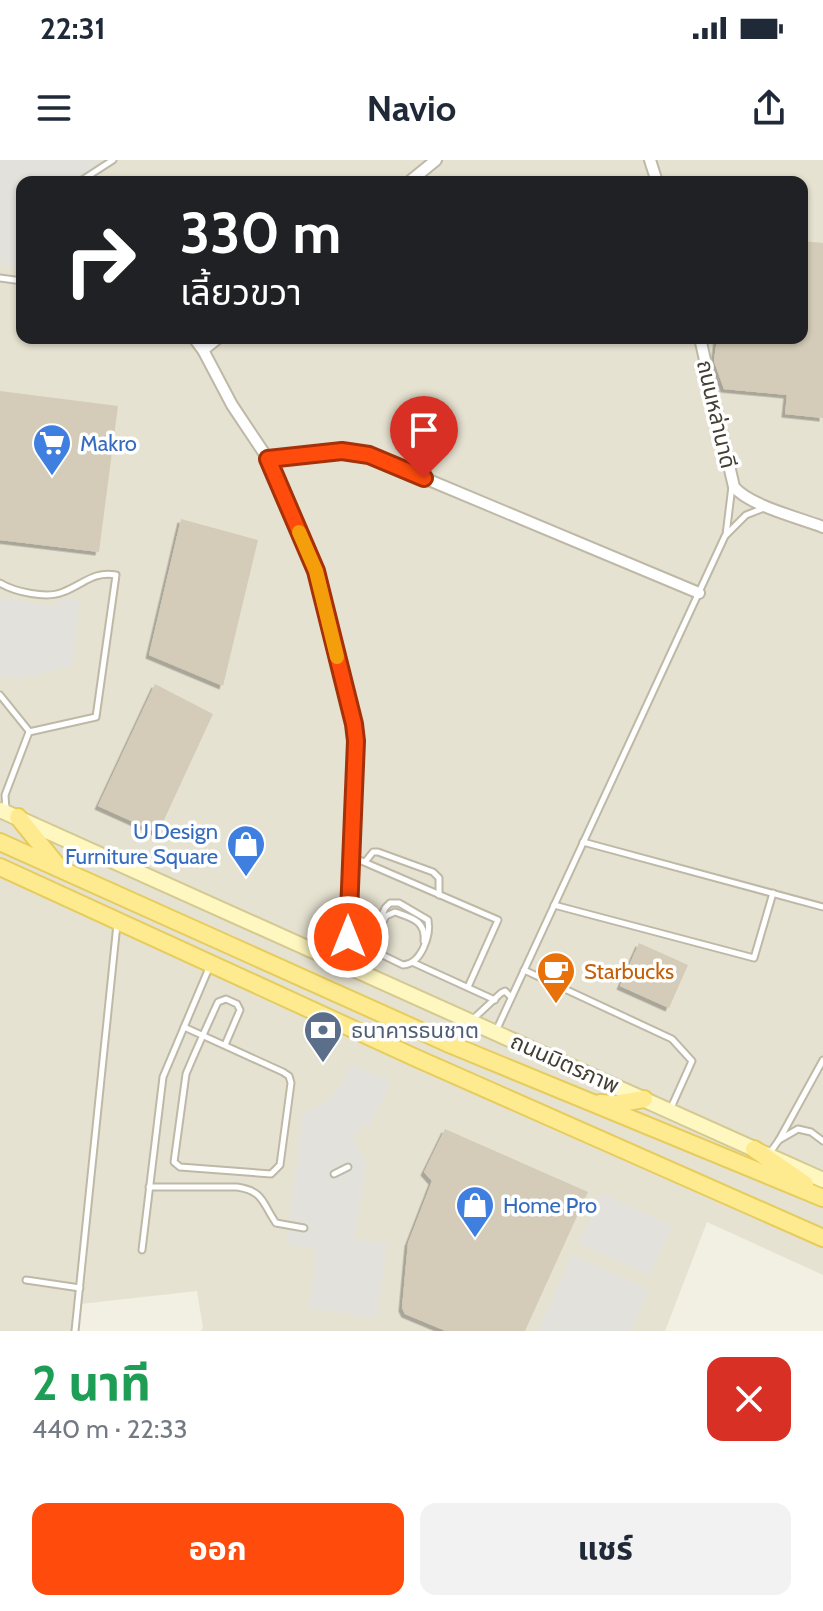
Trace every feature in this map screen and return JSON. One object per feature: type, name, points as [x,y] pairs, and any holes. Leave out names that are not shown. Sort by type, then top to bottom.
[{"type":"main road","points":[[8,813],[59,869]]},
{"type":"main road","name":"ถนนมิตรภาพ","points":[[8,813],[823,1180]]},
{"type":"main road","name":"ถนนมิตรภาพ","points":[[0,842],[339,996],[583,1101],[823,1197]]},
{"type":"main road","points":[[0,867],[117,923],[823,1240]]},
{"type":"main road","points":[[583,1101],[615,1104],[644,1099]]},
{"type":"main road","points":[[761,1152],[823,1197]]},
{"type":"street","points":[[416,176],[436,160]]},
{"type":"street","points":[[198,344],[232,405],[268,459],[316,571],[354,724],[356,741],[347,909],[353,968]]},
{"type":"street","points":[[203,350],[210,344]]},
{"type":"street","name":"ถนนหล่านาดี","points":[[701,344],[732,481],[738,492],[823,527]]},
{"type":"street","points":[[268,459],[342,451],[369,455],[699,593]]},
{"type":"lane","points":[[88,176],[110,161]]},
{"type":"lane","points":[[495,1032],[725,536],[732,481]]},
{"type":"lane","points":[[725,536],[746,515],[769,507]]},
{"type":"lane","points":[[0,583],[9,588],[59,594],[100,572],[116,575],[96,717],[29,732]]},
{"type":"lane","points":[[0,695],[29,732]]},
{"type":"lane","points":[[8,813],[5,795],[29,732]]},
{"type":"lane","points":[[583,842],[823,907]]},
{"type":"lane","points":[[365,862],[373,852],[378,852],[433,872],[439,878],[439,895]]},
{"type":"lane","points":[[350,856],[498,920],[468,987]]},
{"type":"lane","points":[[554,905],[754,958],[773,893]]},
{"type":"lane","points":[[368,948],[385,908],[394,902],[428,920],[428,935],[414,963]]},
{"type":"lane","points":[[353,968],[374,941],[386,916],[392,912],[420,923],[425,931],[424,945]]},
{"type":"lane","points":[[75,1331],[117,923]]},
{"type":"lane","points":[[368,948],[403,965],[414,963],[495,1000]]},
{"type":"lane","points":[[142,1250],[163,1077],[211,963]]},
{"type":"lane","points":[[524,970],[672,1039],[692,1061],[670,1110]]},
{"type":"lane","points":[[472,1021],[505,991],[511,997]]},
{"type":"lane","points":[[184,1027],[203,1036],[225,1045],[283,1072],[291,1079],[280,1165],[271,1174],[180,1167],[174,1162],[184,1080],[203,1036],[218,1002],[226,999],[237,1004],[240,1010],[225,1045]]},
{"type":"lane","points":[[779,1140],[823,1060]]},
{"type":"lane","points":[[761,1152],[798,1129],[811,1132],[823,1141]]},
{"type":"lane","points":[[334,1174],[348,1167]]},
{"type":"lane","points":[[149,1187],[251,1189],[257,1193],[276,1223],[304,1228]]},
{"type":"lane","points":[[26,1280],[80,1288]]},
{"type":"shaded area","points":[[0,160],[823,160],[823,1275],[707,1222],[665,1331],[201,1331],[197,1291],[80,1304],[72,1331],[0,1331]]},
{"type":"shaded area","points":[[0,160],[97,160],[100,169],[85,176],[16,176],[16,266],[0,264]]},
{"type":"shaded area","points":[[0,598],[53,606],[63,598],[80,601],[72,666],[18,679],[0,675]]},
{"type":"shaded area","points":[[351,1064],[391,1081],[369,1127],[362,1124],[353,1140],[366,1160],[355,1239],[387,1243],[377,1318],[309,1308],[316,1249],[286,1245],[303,1113],[328,1101],[344,1082]]},
{"type":"shaded area","points":[[602,1193],[672,1226],[649,1276],[578,1243]]},
{"type":"shaded area","points":[[572,1255],[650,1290],[631,1331],[538,1331]]},
{"type":"building","points":[[808,242],[823,243],[823,418],[785,414],[787,395],[724,389],[714,361],[716,344],[808,344]]},
{"type":"building","name":"Makro","points":[[0,391],[118,406],[99,552],[0,540]]},
{"type":"building","points":[[181,519],[258,540],[223,686],[149,655]]},
{"type":"building","points":[[155,684],[213,714],[158,833],[98,806]]},
{"type":"building","points":[[639,943],[688,965],[669,1008],[620,986]]},
{"type":"building","points":[[445,1129],[588,1192],[525,1331],[446,1331],[405,1314],[402,1308],[408,1243],[432,1181],[424,1172]]},
{"type":"slow traffic","points":[[299,532],[316,571],[337,657]]},
{"type":"place","name":"Makro","points":[[52,477]]},
{"type":"place","name":"U Design Furniture Square","points":[[246,878]]},
{"type":"place","name":"Starbucks","points":[[556,1005]]},
{"type":"place","name":"ธนาคารธนชาต","points":[[323,1064]]},
{"type":"place","name":"Home Pro","points":[[475,1239]]},
{"type":"route","points":[[348,937],[356,741],[354,724],[316,571],[268,459],[342,451],[369,455],[424,478]]}]
